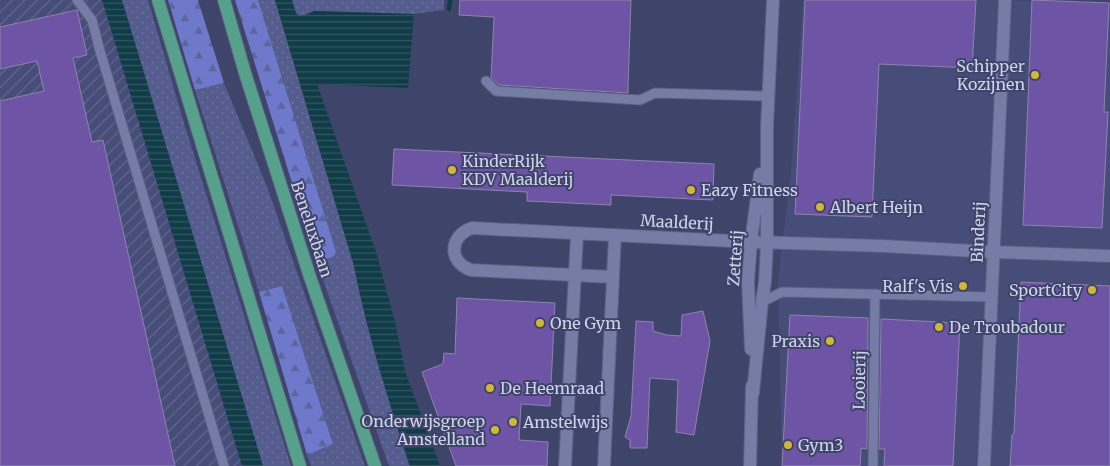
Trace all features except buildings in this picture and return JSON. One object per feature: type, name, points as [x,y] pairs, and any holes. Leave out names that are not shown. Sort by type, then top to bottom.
[{"type":"main road","points":[[158,0],[300,466]]},
{"type":"main road","name":"Beneluxbaan","points":[[224,0],[310,277],[375,466]]},
{"type":"street","name":"Zetterij","points":[[750,466],[753,393],[765,282],[767,242],[767,126],[773,0]]},
{"type":"street","name":"Binderij","points":[[984,466],[1005,0]]},
{"type":"street","name":"Zetterij","points":[[753,393],[748,282],[751,242],[767,126]]},
{"type":"street","name":"Maalderij","points":[[613,278],[471,270],[465,268],[456,259],[454,247],[462,233],[472,228],[751,242],[1110,256]]},
{"type":"street","points":[[565,466],[577,234]]},
{"type":"street","points":[[604,466],[614,235]]},
{"type":"lane","points":[[77,0],[92,20],[224,466]]},
{"type":"lane","points":[[486,81],[496,91],[640,100],[655,93],[768,96]]},
{"type":"lane","points":[[762,302],[782,292],[991,297]]},
{"type":"lane","name":"Looierij","points":[[873,466],[876,294]]},
{"type":"shaded area","points":[[0,0],[134,0],[280,466],[0,466]]},
{"type":"shaded area","points":[[102,0],[122,0],[263,466],[242,466]]},
{"type":"shaded area","points":[[122,0],[148,0],[184,123],[291,466],[263,466]]},
{"type":"shaded area","points":[[258,0],[275,0],[354,266],[365,317],[379,367],[410,466],[389,466],[317,263],[337,255]]},
{"type":"shaded area","points":[[275,0],[292,0],[296,13],[299,16],[314,11],[414,14],[408,88],[317,84],[377,255],[395,322],[406,374],[440,466],[410,466],[409,464],[372,341],[354,266]]},
{"type":"shaded area","points":[[292,0],[444,0],[444,10],[414,14],[314,11],[299,16],[296,13]]},
{"type":"shaded area","points":[[803,0],[994,0],[1110,3],[1110,466],[782,466],[778,280],[791,172]]},
{"type":"shaded area","points":[[224,83],[266,184],[365,466],[311,466],[307,455],[333,444],[282,286],[259,292],[195,90]]},
{"type":"green space","points":[[168,0],[198,0],[224,83],[195,90]]},
{"type":"green space","points":[[235,0],[258,0],[337,255],[317,263]]},
{"type":"green space","points":[[282,286],[333,444],[307,455],[259,292]]},
{"type":"waterway","points":[[449,9],[450,0]]},
{"type":"place","name":"Schipper Kozijnen","points":[[1035,75]]},
{"type":"place","name":"KinderRijk KDV Maalderij","points":[[452,170]]},
{"type":"place","name":"Eazy Fitness","points":[[691,190]]},
{"type":"place","name":"Albert Heijn","points":[[820,207]]},
{"type":"place","name":"Ralf's Vis","points":[[963,286]]},
{"type":"place","name":"SportCity","points":[[1092,290]]},
{"type":"place","name":"One Gym","points":[[540,323]]},
{"type":"place","name":"De Troubadour","points":[[939,327]]},
{"type":"place","name":"Praxis","points":[[830,341]]},
{"type":"place","name":"De Heemraad","points":[[490,388]]},
{"type":"place","name":"Amstelwijs","points":[[513,422]]},
{"type":"place","name":"Onderwijsgroep Amstelland","points":[[495,430]]},
{"type":"place","name":"Gym3","points":[[788,445]]}]
